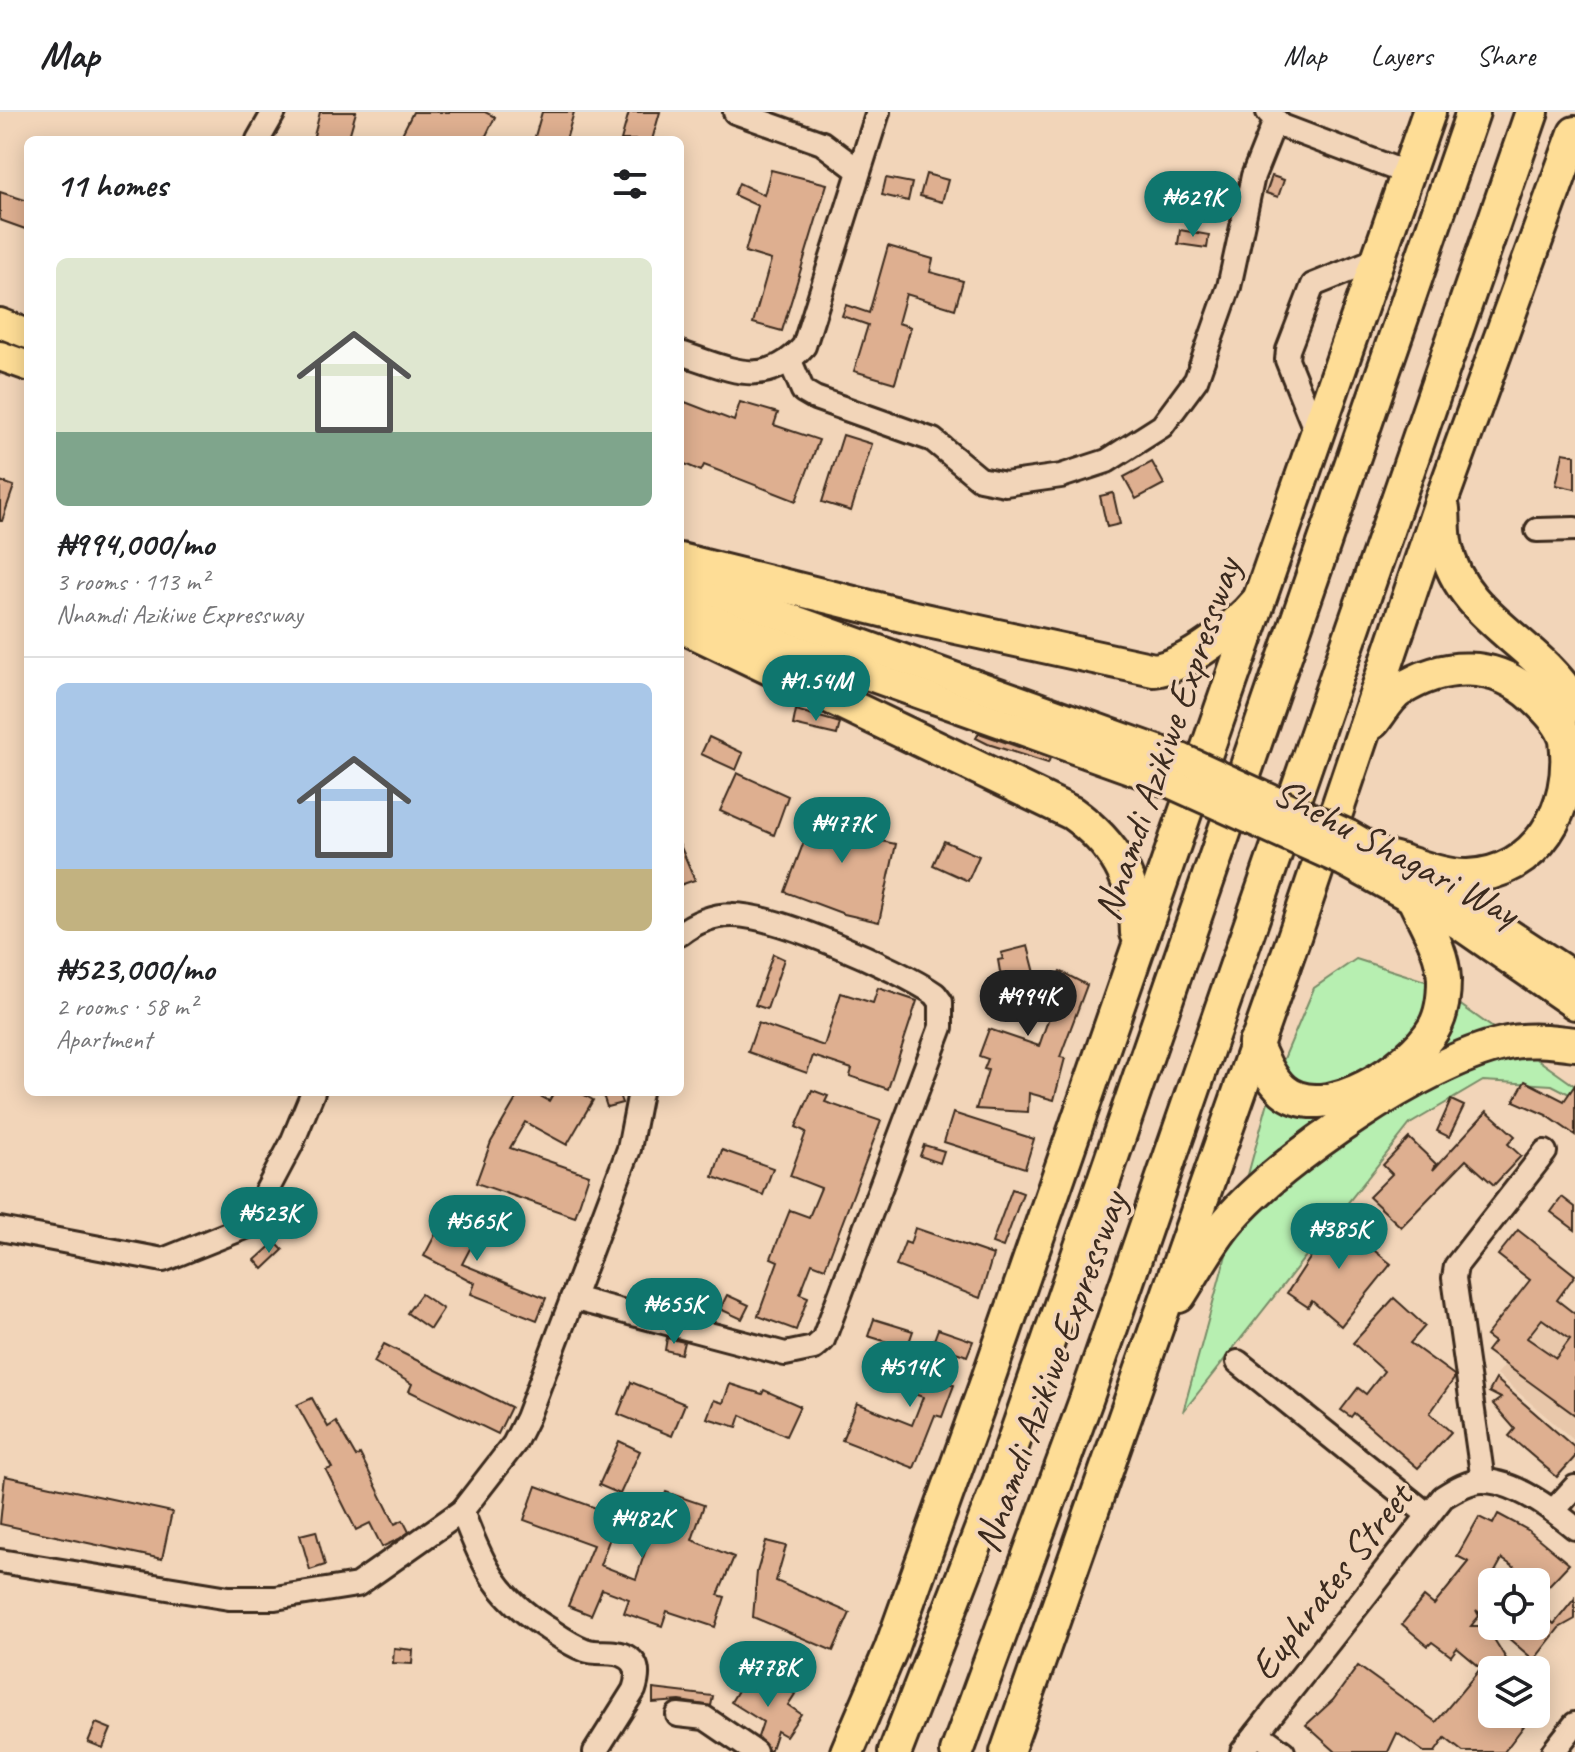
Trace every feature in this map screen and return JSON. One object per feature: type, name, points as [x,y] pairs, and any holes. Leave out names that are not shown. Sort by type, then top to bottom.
[{"type":"highway","name":"Nnamdi Azikiwe Expressway","points":[[847,1752],[891,1649],[1263,595],[1429,112]]},
{"type":"highway","name":"Nnamdi Azikiwe Expressway","points":[[895,1752],[961,1583],[1473,112]]},
{"type":"highway","name":"Nnamdi Azikiwe Expressway","points":[[957,1752],[1091,1385],[1532,112]]},
{"type":"highway","name":"Nnamdi Azikiwe Expressway","points":[[1007,1752],[1442,499],[1575,133]]},
{"type":"highway","points":[[1442,499],[1446,549],[1464,588],[1493,621],[1552,671],[1575,705]]},
{"type":"highway","points":[[684,561],[910,617],[1154,670],[1175,666],[1244,618],[1263,595]]},
{"type":"highway","points":[[684,627],[1072,813],[1115,850],[1133,892],[1137,934],[1141,939]]},
{"type":"highway","points":[[1361,737],[1398,690],[1450,669],[1486,669],[1522,686],[1548,710],[1566,738],[1570,766],[1566,804],[1556,829],[1519,862],[1494,872],[1465,877],[1391,858]]},
{"type":"highway","points":[[1255,1043],[1269,1073],[1285,1092],[1310,1100],[1340,1100],[1416,1052],[1435,1026],[1441,1009],[1444,979],[1439,950],[1414,899]]},
{"type":"highway","points":[[1152,1339],[1228,1221],[1275,1174],[1333,1132],[1401,1089],[1502,1044],[1538,1040],[1575,1044]]},
{"type":"highway","points":[[954,1468],[961,1583]]},
{"type":"main road","points":[[0,323],[24,332]]},
{"type":"main road","points":[[0,356],[24,365]]},
{"type":"main road","points":[[684,581],[1177,771]]},
{"type":"main road","points":[[684,609],[1177,771]]},
{"type":"main road","name":"Shehu Shagari Way","points":[[1177,771],[1346,848],[1391,858],[1575,977]]},
{"type":"main road","name":"Shehu Shagari Way","points":[[1346,848],[1414,899],[1501,951],[1575,1005]]},
{"type":"street","points":[[260,136],[274,112]]},
{"type":"street","points":[[735,112],[822,143],[858,170]]},
{"type":"street","points":[[684,354],[753,374],[772,372],[790,361],[804,346],[878,112]]},
{"type":"street","points":[[790,361],[803,391],[933,440],[980,479],[1005,484],[1061,476],[1107,461],[1162,426],[1196,380],[1229,287],[1253,176],[1272,116],[1409,174]]},
{"type":"street","points":[[1318,437],[1290,368],[1288,350],[1313,285],[1380,258]]},
{"type":"street","points":[[1537,530],[1575,529]]},
{"type":"street","points":[[572,1298],[785,1354],[814,1348],[823,1340],[941,1027],[941,1002],[935,994],[805,934],[733,915],[709,918],[684,932]]},
{"type":"street","points":[[0,1229],[163,1260],[248,1226],[291,1145],[311,1096]]},
{"type":"street","points":[[0,1561],[229,1598],[275,1598],[357,1585],[462,1511],[514,1444],[539,1389],[629,1149],[639,1096]]},
{"type":"street","points":[[1545,1152],[1456,1266],[1454,1278],[1483,1481],[1505,1486],[1554,1510],[1575,1528]]},
{"type":"street","points":[[1238,1362],[1427,1514]]},
{"type":"street","name":"Euphrates Street","points":[[1242,1752],[1427,1514],[1443,1497],[1483,1481]]},
{"type":"street","points":[[1554,1510],[1575,1487]]},
{"type":"street","points":[[462,1511],[493,1580],[521,1612],[573,1645],[587,1651],[623,1654],[635,1665],[637,1680],[634,1690],[595,1752]]},
{"type":"street","points":[[678,1715],[705,1718],[755,1752]]},
{"type":"street","points":[[1553,1752],[1575,1724]]},
{"type":"street","points":[[1257,1733],[1283,1752]]},
{"type":"shaded area","points":[[1544,1319],[1575,1345],[1575,1441],[1497,1374]]},
{"type":"green space","points":[[1356,959],[1428,982],[1575,1086],[1575,1097],[1552,1085],[1483,1081],[1410,1124],[1183,1412],[1272,1087],[1314,988]]},
{"type":"building","points":[[320,112],[356,112],[349,136],[314,136]]},
{"type":"building","points":[[413,112],[485,112],[495,117],[486,136],[401,136]]},
{"type":"building","points":[[542,112],[574,112],[567,136],[535,136]]},
{"type":"building","points":[[629,112],[660,112],[653,136],[622,136]]},
{"type":"building","points":[[771,170],[827,184],[782,331],[753,323],[771,260],[745,252],[758,206],[734,195],[739,183],[764,195]]},
{"type":"building","points":[[926,174],[948,180],[942,202],[920,196]]},
{"type":"building","points":[[1272,176],[1284,180],[1278,197],[1266,193]]},
{"type":"building","points":[[886,178],[912,183],[908,201],[882,195]]},
{"type":"building","points":[[0,192],[24,200],[24,229],[0,220]]},
{"type":"building","points":[[1180,230],[1209,235],[1207,248],[1178,244]]},
{"type":"building","points":[[888,246],[933,259],[930,272],[963,281],[955,309],[906,294],[898,323],[911,327],[895,383],[854,371],[868,325],[842,316],[846,305],[869,313]]},
{"type":"building","points":[[685,402],[734,421],[740,402],[778,413],[774,425],[819,440],[796,501],[704,465],[701,471],[684,464]]},
{"type":"building","points":[[843,435],[872,444],[851,511],[822,502]]},
{"type":"building","points":[[1563,453],[1575,455],[1575,489],[1556,485]]},
{"type":"building","points":[[1152,462],[1164,484],[1136,499],[1124,477]]},
{"type":"building","points":[[0,481],[14,486],[2,521],[0,521]]},
{"type":"building","points":[[1113,493],[1120,524],[1107,527],[1100,496]]},
{"type":"building","points":[[796,710],[840,723],[837,735],[793,725]]},
{"type":"building","points":[[979,733],[1050,758],[1048,763],[988,744],[976,738]]},
{"type":"building","points":[[709,737],[743,753],[736,770],[701,754]]},
{"type":"building","points":[[737,773],[788,796],[774,835],[720,811]]},
{"type":"building","points":[[820,799],[864,815],[856,836],[896,844],[879,922],[844,914],[785,892]]},
{"type":"building","points":[[944,841],[979,856],[968,881],[933,865]]},
{"type":"building","points":[[684,854],[695,880],[684,884]]},
{"type":"building","points":[[1028,946],[1043,1004],[1060,971],[1087,985],[1060,1057],[1065,1058],[1054,1100],[1029,1093],[1028,1112],[976,1109],[988,1070],[984,1069],[988,1059],[979,1056],[989,1029],[1039,1046],[1054,1003],[1007,1012],[998,960],[1003,959],[1001,953]]},
{"type":"building","points":[[773,954],[784,959],[767,1009],[755,1005]]},
{"type":"building","points":[[878,988],[917,1001],[888,1089],[850,1076],[852,1069],[813,1056],[807,1073],[748,1052],[758,1023],[824,1046],[841,993],[873,1003]]},
{"type":"building","points":[[1525,1081],[1564,1101],[1575,1085],[1575,1135],[1546,1115],[1514,1101]]},
{"type":"building","points":[[812,1090],[828,1096],[825,1102],[881,1121],[825,1268],[812,1263],[800,1294],[808,1297],[796,1330],[758,1316],[778,1261],[771,1258],[790,1210],[809,1217],[821,1188],[790,1176],[806,1132],[796,1127]]},
{"type":"building","points":[[518,1096],[540,1096],[549,1101],[552,1096],[586,1096],[593,1100],[567,1145],[525,1122],[510,1148],[589,1175],[575,1217],[476,1183],[491,1142]]},
{"type":"building","points":[[603,1096],[619,1096],[622,1103],[607,1107]]},
{"type":"building","points":[[1451,1100],[1464,1106],[1449,1137],[1437,1131]]},
{"type":"building","points":[[1487,1111],[1515,1136],[1508,1144],[1521,1156],[1494,1185],[1466,1160],[1401,1227],[1369,1197],[1392,1174],[1383,1165],[1409,1138],[1436,1164],[1433,1170]]},
{"type":"building","points":[[953,1113],[1034,1139],[1025,1168],[944,1142]]},
{"type":"building","points":[[924,1145],[944,1151],[940,1163],[920,1156]]},
{"type":"building","points":[[722,1150],[773,1168],[763,1195],[713,1177]]},
{"type":"building","points":[[1012,1189],[1023,1193],[1003,1247],[992,1243]]},
{"type":"building","points":[[1562,1197],[1575,1207],[1575,1230],[1551,1212]]},
{"type":"building","points":[[453,1201],[486,1218],[462,1264],[546,1298],[537,1320],[471,1294],[475,1283],[424,1256]]},
{"type":"building","points":[[1341,1211],[1362,1224],[1355,1235],[1391,1264],[1341,1326],[1312,1301],[1308,1307],[1287,1293]]},
{"type":"building","points":[[915,1228],[993,1255],[980,1298],[896,1266],[905,1242],[910,1244]]},
{"type":"building","points":[[1518,1230],[1575,1275],[1557,1300],[1575,1314],[1575,1415],[1487,1351],[1494,1342],[1486,1336],[1530,1280],[1498,1255]],"holes":[[[1542,1319],[1570,1339],[1556,1358],[1527,1338]]]},
{"type":"building","points":[[275,1242],[283,1250],[263,1269],[255,1260]]},
{"type":"building","points":[[421,1294],[443,1309],[430,1329],[407,1313]]},
{"type":"building","points":[[727,1295],[749,1305],[742,1319],[720,1309]]},
{"type":"building","points":[[1394,1298],[1425,1326],[1410,1343],[1454,1375],[1430,1413],[1451,1432],[1418,1468],[1354,1413],[1351,1417],[1341,1410],[1358,1388],[1366,1394],[1384,1371],[1353,1343]]},
{"type":"building","points":[[874,1319],[913,1331],[907,1348],[868,1336]]},
{"type":"building","points":[[938,1329],[973,1341],[967,1356],[953,1351],[942,1381],[954,1385],[942,1417],[935,1415],[914,1468],[842,1440],[857,1403],[912,1425],[923,1397],[914,1394]]},
{"type":"building","points":[[667,1338],[684,1342],[681,1354],[665,1350]]},
{"type":"building","points":[[384,1344],[511,1407],[498,1434],[409,1391],[412,1384],[374,1362]]},
{"type":"building","points":[[1496,1379],[1575,1448],[1575,1457],[1557,1477],[1509,1436],[1515,1429],[1493,1404],[1501,1398],[1489,1392]]},
{"type":"building","points":[[631,1382],[685,1404],[672,1436],[618,1414]]},
{"type":"building","points":[[730,1384],[762,1394],[764,1390],[800,1406],[786,1436],[741,1415],[737,1427],[707,1418],[714,1400],[723,1403]]},
{"type":"building","points":[[312,1398],[328,1427],[336,1422],[356,1457],[360,1454],[395,1524],[403,1520],[409,1532],[399,1539],[382,1547],[370,1523],[356,1530],[326,1470],[332,1468],[297,1405]]},
{"type":"building","points":[[619,1441],[640,1451],[620,1494],[599,1485]]},
{"type":"building","points":[[5,1476],[172,1512],[162,1559],[0,1524]]},
{"type":"building","points":[[536,1486],[618,1516],[600,1565],[636,1579],[653,1528],[659,1531],[666,1515],[659,1512],[666,1492],[704,1505],[692,1540],[734,1557],[718,1595],[725,1597],[715,1627],[667,1611],[662,1626],[624,1613],[629,1599],[602,1589],[591,1615],[568,1606],[593,1545],[524,1520]]},
{"type":"building","points":[[1498,1514],[1528,1530],[1569,1564],[1550,1584],[1550,1568],[1515,1568],[1502,1559],[1497,1568],[1478,1568],[1478,1617],[1471,1626],[1478,1626],[1478,1640],[1495,1640],[1504,1656],[1478,1656],[1478,1666],[1457,1648],[1451,1656],[1432,1642],[1428,1646],[1402,1624],[1424,1597],[1434,1605],[1469,1562],[1457,1556],[1479,1517],[1493,1524]]},
{"type":"building","points":[[316,1531],[325,1565],[310,1570],[300,1535]]},
{"type":"building","points":[[766,1541],[786,1546],[776,1581],[850,1613],[833,1651],[753,1617],[757,1572]]},
{"type":"building","points":[[1575,1598],[1575,1619],[1559,1628],[1550,1640],[1550,1620],[1554,1624]]},
{"type":"building","points":[[1510,1640],[1550,1640],[1537,1656],[1529,1656]]},
{"type":"building","points":[[394,1648],[413,1650],[412,1664],[393,1663]]},
{"type":"building","points":[[1358,1666],[1436,1722],[1478,1672],[1478,1728],[1522,1728],[1504,1752],[1463,1752],[1445,1738],[1435,1752],[1424,1752],[1397,1733],[1388,1752],[1336,1752],[1306,1725],[1333,1700]]},
{"type":"building","points":[[745,1679],[768,1693],[775,1682],[795,1694],[788,1705],[801,1714],[786,1736],[777,1731],[770,1752],[758,1737],[763,1722],[731,1702]]},
{"type":"building","points":[[653,1689],[713,1696],[711,1706],[680,1701],[653,1703]]},
{"type":"building","points":[[96,1723],[111,1729],[103,1748],[88,1742]]}]
